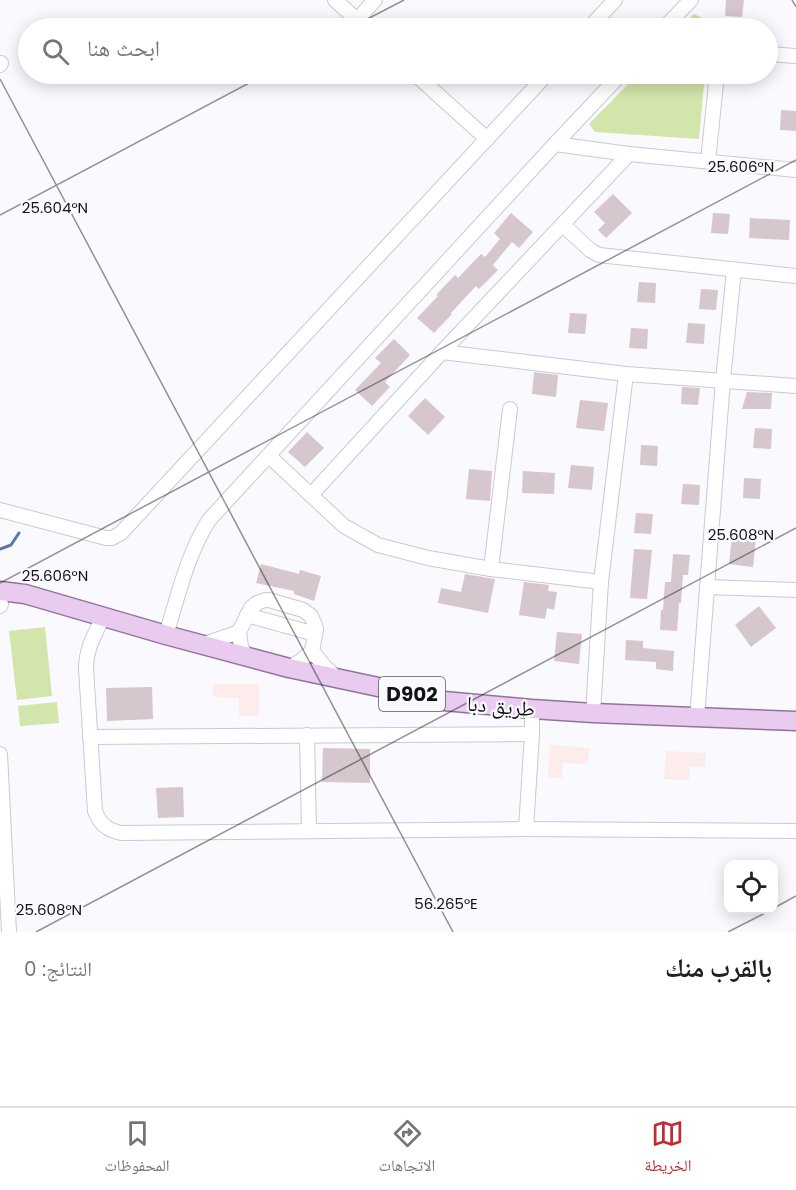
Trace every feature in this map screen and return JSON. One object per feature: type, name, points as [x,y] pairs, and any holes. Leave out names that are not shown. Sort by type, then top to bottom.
[{"type":"main road","name":"طريق دبا","points":[[0,599],[39,599],[289,668],[444,700],[593,713],[796,721]]},
{"type":"street","points":[[335,0],[354,18]]},
{"type":"street","points":[[364,18],[375,0]]},
{"type":"street","points":[[598,18],[615,0]]},
{"type":"street","points":[[674,18],[691,0]]},
{"type":"street","points":[[778,55],[796,56]]},
{"type":"street","points":[[427,84],[487,139]]},
{"type":"street","points":[[0,510],[106,538],[112,538],[122,532],[538,84]]},
{"type":"street","points":[[166,635],[191,553],[208,520],[612,84]]},
{"type":"street","points":[[708,161],[716,84]]},
{"type":"street","points":[[555,144],[629,154],[796,170]]},
{"type":"street","points":[[311,495],[629,154]]},
{"type":"street","points":[[563,225],[590,250],[599,255],[796,276]]},
{"type":"street","points":[[697,718],[723,380],[734,270]]},
{"type":"street","points":[[442,352],[626,374],[796,386]]},
{"type":"street","points":[[593,713],[601,582],[626,374]]},
{"type":"street","points":[[491,569],[510,409]]},
{"type":"street","points":[[268,456],[344,526],[378,545],[428,558],[491,569],[601,582]]},
{"type":"street","points":[[707,587],[796,590]]},
{"type":"street","points":[[246,656],[241,647],[239,632],[251,608],[257,603],[269,600],[308,612],[315,625],[312,651],[289,668]]},
{"type":"street","points":[[247,615],[315,634]]},
{"type":"street","points":[[103,617],[88,649],[86,659],[95,811],[105,827],[112,831],[121,833],[526,829],[796,831]]},
{"type":"street","points":[[204,644],[239,632]]},
{"type":"street","points":[[312,651],[340,680]]},
{"type":"street","points":[[526,829],[532,709]]},
{"type":"street","points":[[90,737],[532,734]]},
{"type":"street","points":[[307,735],[309,831]]},
{"type":"street","points":[[0,754],[9,932]]},
{"type":"shaded area","points":[[213,684],[259,684],[259,716],[239,716],[239,698],[213,697]]},
{"type":"shaded area","points":[[550,745],[589,748],[588,764],[563,763],[562,778],[548,777]]},
{"type":"shaded area","points":[[666,751],[706,753],[705,767],[690,766],[689,780],[664,779]]},
{"type":"green space","points":[[694,14],[702,18],[690,18]]},
{"type":"green space","points":[[628,84],[704,84],[699,139],[595,132],[589,124]]},
{"type":"green space","points":[[45,627],[52,696],[17,700],[9,631]]},
{"type":"green space","points":[[57,702],[59,723],[20,726],[18,706]]},
{"type":"building","points":[[726,0],[744,0],[742,17],[725,16]]},
{"type":"building","points":[[781,110],[796,111],[796,131],[780,130]]},
{"type":"building","points":[[613,194],[632,213],[606,238],[598,230],[605,223],[594,212]]},
{"type":"building","points":[[511,213],[533,232],[519,248],[512,242],[493,265],[498,270],[479,289],[476,286],[434,333],[417,318],[455,275],[458,278],[481,254],[485,257],[500,239],[494,233]]},
{"type":"building","points":[[713,213],[730,214],[728,234],[711,233]]},
{"type":"building","points":[[750,218],[790,220],[789,240],[749,238]]},
{"type":"building","points":[[639,282],[656,283],[655,303],[637,302]]},
{"type":"building","points":[[701,289],[718,290],[716,310],[699,309]]},
{"type":"building","points":[[570,313],[587,314],[585,334],[568,333]]},
{"type":"building","points":[[688,323],[705,324],[704,344],[686,343]]},
{"type":"building","points":[[631,328],[648,329],[647,349],[629,348]]},
{"type":"building","points":[[394,339],[410,355],[385,382],[390,387],[372,406],[355,390],[381,363],[375,358]]},
{"type":"building","points":[[534,372],[558,375],[556,397],[532,394]]},
{"type":"building","points":[[682,387],[700,388],[698,405],[681,404]]},
{"type":"building","points":[[747,392],[772,393],[771,409],[742,409]]},
{"type":"building","points":[[425,398],[445,417],[428,435],[408,416]]},
{"type":"building","points":[[580,400],[608,403],[604,431],[576,428]]},
{"type":"building","points":[[755,428],[772,429],[771,449],[753,448]]},
{"type":"building","points":[[307,432],[324,448],[305,467],[288,452]]},
{"type":"building","points":[[641,445],[658,446],[657,466],[640,465]]},
{"type":"building","points":[[571,465],[594,467],[592,490],[568,488]]},
{"type":"building","points":[[469,469],[492,471],[490,501],[466,499]]},
{"type":"building","points":[[523,471],[555,473],[554,494],[522,493]]},
{"type":"building","points":[[744,478],[761,479],[760,499],[743,498]]},
{"type":"building","points":[[683,484],[700,485],[699,505],[681,504]]},
{"type":"building","points":[[636,513],[653,514],[651,534],[634,533]]},
{"type":"building","points":[[732,537],[756,539],[753,567],[729,564]]},
{"type":"building","points":[[634,549],[652,550],[647,599],[630,598]]},
{"type":"building","points":[[673,554],[690,555],[688,575],[683,575],[677,631],[660,630],[665,582],[671,582]]},
{"type":"building","points":[[261,564],[299,574],[300,570],[321,576],[314,601],[294,594],[294,591],[256,583]]},
{"type":"building","points":[[465,574],[495,579],[488,613],[438,603],[441,588],[461,592]]},
{"type":"building","points":[[524,582],[549,585],[548,591],[557,592],[554,610],[547,608],[545,619],[519,615]]},
{"type":"building","points":[[759,606],[776,628],[751,647],[735,625]]},
{"type":"building","points":[[557,632],[582,634],[579,664],[554,661]]},
{"type":"building","points":[[626,640],[643,641],[643,648],[674,651],[673,671],[656,669],[656,662],[625,660]]},
{"type":"building","points":[[152,687],[153,719],[107,721],[106,688]]},
{"type":"building","points":[[323,748],[370,749],[370,783],[322,782]]},
{"type":"building","points":[[183,787],[184,817],[158,818],[156,788]]},
{"type":"waterway","points":[[0,549],[11,545],[19,533]]}]
